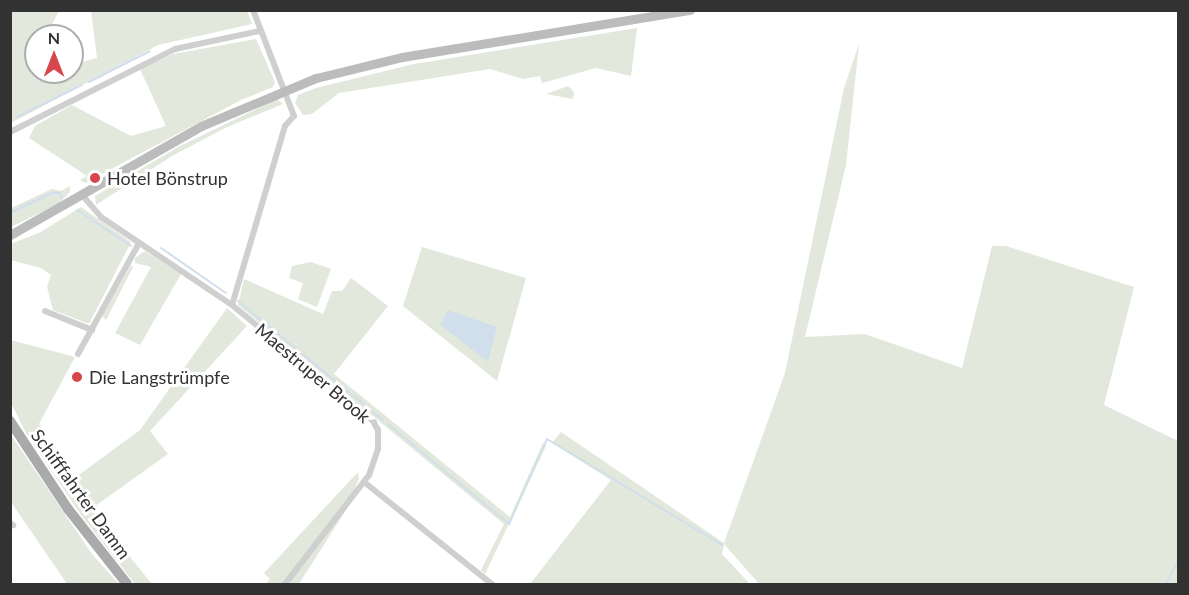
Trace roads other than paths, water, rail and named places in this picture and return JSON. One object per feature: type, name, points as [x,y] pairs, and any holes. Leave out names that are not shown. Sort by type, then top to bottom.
[{"type":"main road","points":[[10,235],[201,126],[282,90],[402,57],[690,10]]},
{"type":"main road","name":"Schifffahrter Damm","points":[[10,421],[68,509],[127,585]]},
{"type":"street","points":[[232,304],[285,126],[294,116],[282,90],[253,10]]},
{"type":"street","points":[[10,132],[175,49],[260,31]]},
{"type":"street","name":"Maestruper Brook","points":[[81,195],[101,217],[232,304],[373,421],[380,440],[374,464],[364,482],[285,585]]},
{"type":"street","points":[[78,354],[139,243]]},
{"type":"street","points":[[45,311],[92,330]]},
{"type":"street","points":[[364,482],[492,585]]},
{"type":"water","points":[[448,310],[497,327],[488,362],[440,325]]},
{"type":"waterway","points":[[89,82],[150,51]]},
{"type":"waterway","points":[[17,117],[82,85]]},
{"type":"waterway","points":[[10,213],[52,193],[59,193],[62,198]]},
{"type":"waterway","points":[[77,210],[131,246]]},
{"type":"waterway","points":[[161,248],[226,293]]},
{"type":"waterway","points":[[238,301],[383,420]]},
{"type":"waterway","points":[[389,425],[509,524],[547,439],[722,545]]},
{"type":"waterway","points":[[1166,584],[1178,561]]},
{"type":"place","name":"Hotel Bönstrup","points":[[95,178]]},
{"type":"place","name":"Die Langstrümpfe","points":[[77,377]]}]
